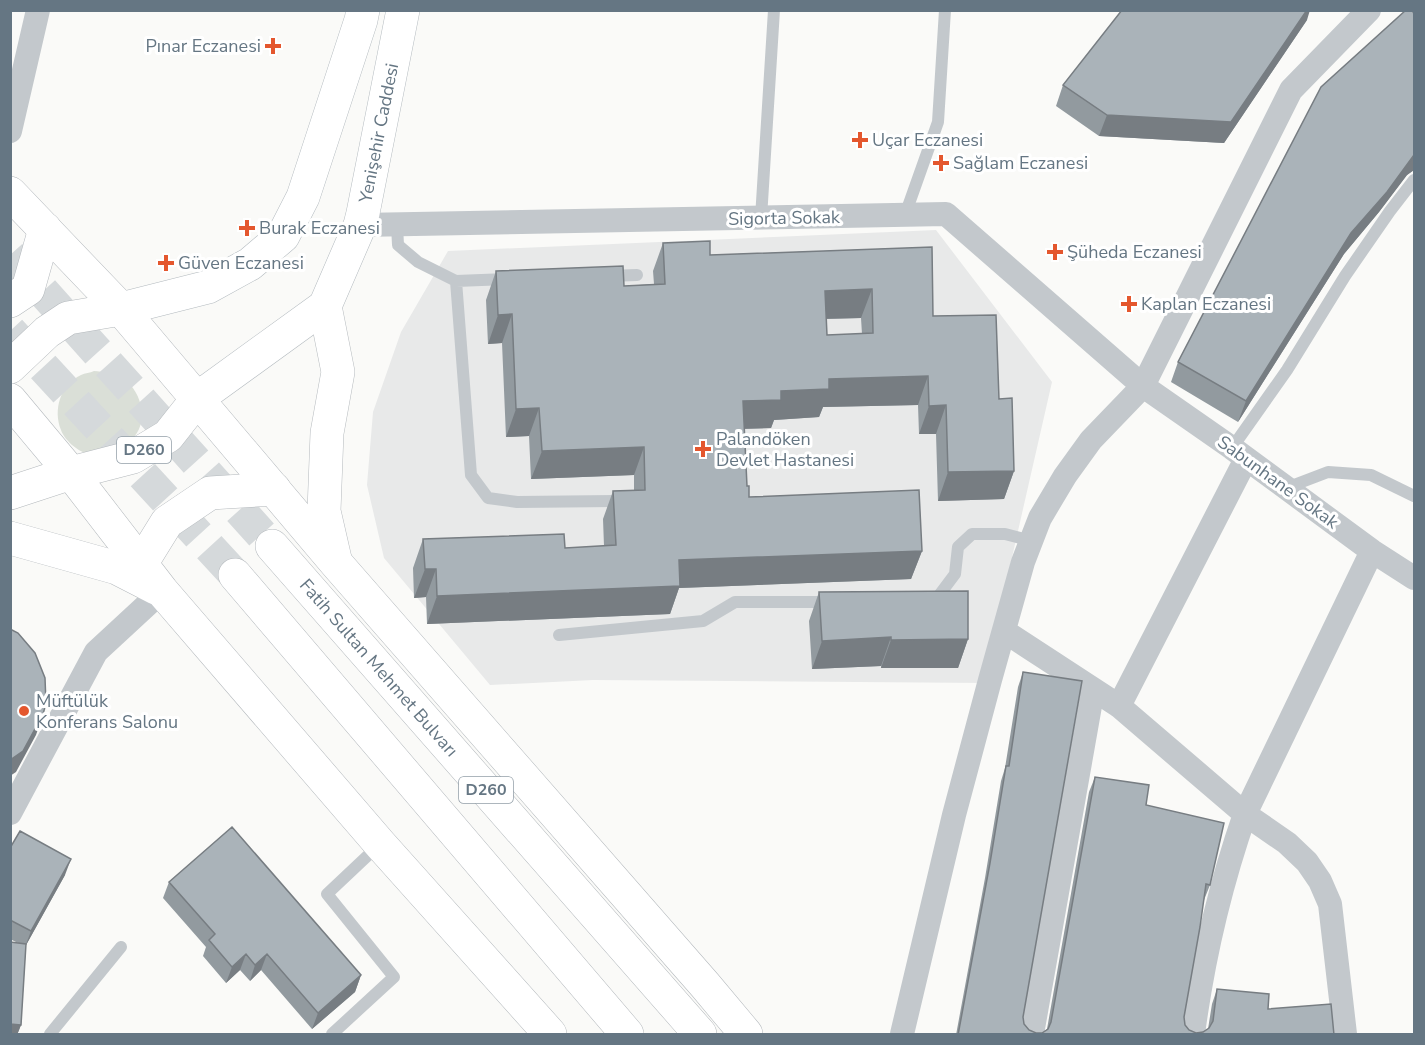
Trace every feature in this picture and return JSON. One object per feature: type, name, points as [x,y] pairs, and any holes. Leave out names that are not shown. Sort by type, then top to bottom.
[{"type":"main road","points":[[10,367],[46,332],[68,318],[121,309],[208,287],[250,264],[283,236],[303,197],[363,10]]},
{"type":"main road","name":"Yenişehir Caddesi","points":[[325,306],[360,225],[403,10]]},
{"type":"main road","points":[[10,193],[121,309],[336,563],[746,1035]]},
{"type":"main road","points":[[10,302],[28,289],[45,229]]},
{"type":"main road","points":[[198,398],[325,306],[338,372],[327,433],[324,511],[336,563]]},
{"type":"main road","name":"D260","points":[[71,473],[133,457],[168,436],[198,398]]},
{"type":"main road","points":[[10,400],[71,473],[162,591],[380,844],[550,1035]]},
{"type":"main road","points":[[10,493],[71,473]]},
{"type":"main road","points":[[141,564],[168,522],[210,493],[274,489]]},
{"type":"main road","points":[[10,538],[117,568],[162,591]]},
{"type":"main road","name":"Fatih Sultan Mehmet Bulvarı","points":[[272,546],[700,1035]]},
{"type":"main road","name":"D260","points":[[235,575],[627,1035]]},
{"type":"street","points":[[10,131],[38,10]]},
{"type":"street","points":[[902,1035],[954,815],[1023,562],[1040,518],[1065,476],[1092,440],[1143,387],[1291,90],[1368,10]]},
{"type":"street","name":"Sigorta Sokak","points":[[360,225],[946,214],[1143,387]]},
{"type":"street","name":"Sabunhane Sokak","points":[[1143,387],[1239,453],[1372,551],[1414,578]]},
{"type":"street","points":[[1119,706],[1239,453]]},
{"type":"street","points":[[1193,1035],[1200,985],[1217,902],[1245,814],[1372,551]]},
{"type":"street","points":[[10,813],[96,652],[162,591]]},
{"type":"street","points":[[1004,631],[1119,706],[1245,814],[1287,843],[1307,862],[1320,881],[1330,904],[1345,1035]]},
{"type":"street","points":[[1032,1035],[1093,689]]},
{"type":"lane","points":[[761,218],[774,10]]},
{"type":"lane","points":[[905,215],[938,122],[945,10]]},
{"type":"lane","points":[[1239,453],[1345,276],[1414,180]]},
{"type":"lane","points":[[397,225],[398,245],[418,262],[456,281],[524,279]]},
{"type":"lane","points":[[592,277],[637,275]]},
{"type":"lane","points":[[456,281],[471,476],[488,498],[517,502],[615,501]]},
{"type":"lane","points":[[1286,488],[1328,472],[1371,475],[1414,496]]},
{"type":"lane","points":[[922,602],[934,602],[955,574],[957,547],[972,534],[1005,534],[1032,541]]},
{"type":"lane","points":[[559,635],[703,621],[735,602],[840,602]]},
{"type":"lane","points":[[332,1035],[394,977],[327,894],[380,844]]},
{"type":"lane","points":[[50,1035],[121,947]]},
{"type":"shaded area","name":"Palandöken Devlet Hastanesi","points":[[936,230],[1052,382],[985,683],[593,680],[490,685],[384,558],[367,485],[373,412],[401,332],[448,251]]},
{"type":"shaded area","points":[[94,371],[115,374],[128,382],[138,396],[142,413],[139,430],[133,438],[97,455],[86,454],[71,444],[63,435],[58,414],[60,399],[68,385],[81,375]]},
{"type":"building","points":[[1122,10],[1307,10],[1231,122],[1107,115],[1063,85]]},
{"type":"building","points":[[1406,10],[1412,10],[1414,14],[1414,155],[1387,192],[1351,233],[1246,401],[1178,362],[1321,87]]},
{"type":"building","points":[[710,241],[710,255],[932,247],[933,316],[996,315],[999,399],[1012,398],[1014,471],[948,472],[946,405],[929,406],[928,376],[829,379],[829,389],[781,391],[781,400],[743,401],[749,497],[919,490],[922,551],[679,560],[680,586],[437,596],[436,569],[425,569],[423,539],[564,534],[565,548],[616,545],[613,491],[645,490],[644,447],[542,451],[539,408],[516,409],[512,314],[498,315],[496,271],[623,266],[624,286],[665,284],[663,243]],"holes":[[[872,289],[873,333],[827,335],[825,291]]]},
{"type":"building","points":[[968,591],[968,639],[891,640],[891,637],[822,641],[819,592]]},
{"type":"building","name":"Müftülük Konferans Salonu","points":[[10,629],[18,633],[35,653],[45,678],[46,704],[23,751],[10,760]]},
{"type":"building","points":[[1023,672],[1082,681],[1023,1017],[1024,1024],[1029,1030],[1042,1033],[1048,1029],[1051,1022],[1095,777],[1149,785],[1146,805],[1224,823],[1210,885],[1206,884],[1184,1017],[1185,1025],[1189,1030],[1196,1033],[1209,1028],[1213,1021],[1217,989],[1269,994],[1268,1009],[1331,1004],[1334,1035],[958,1035],[1006,766],[1009,766]]},
{"type":"building","points":[[232,827],[361,975],[318,1013],[267,954],[255,965],[246,954],[232,967],[209,940],[215,934],[169,882]]},
{"type":"building","points":[[20,831],[71,859],[31,931],[10,920],[10,848]]},
{"type":"building","points":[[10,942],[26,944],[21,1025],[10,1024]]},
{"type":"tunnel","points":[[10,255],[272,546]]},
{"type":"tunnel","points":[[10,331],[235,575]]},
{"type":"place","name":"Pınar Eczanesi","points":[[273,46]]},
{"type":"place","name":"Uçar Eczanesi","points":[[860,140]]},
{"type":"place","name":"Sağlam Eczanesi","points":[[941,163]]},
{"type":"place","name":"Burak Eczanesi","points":[[247,228]]},
{"type":"place","name":"Şüheda Eczanesi","points":[[1055,252]]},
{"type":"place","name":"Güven Eczanesi","points":[[166,263]]},
{"type":"place","name":"Kaplan Eczanesi","points":[[1129,304]]},
{"type":"place","name":"Palandöken Devlet Hastanesi","points":[[703,449]]},
{"type":"place","name":"Müftülük Konferans Salonu","points":[[24,711]]}]
